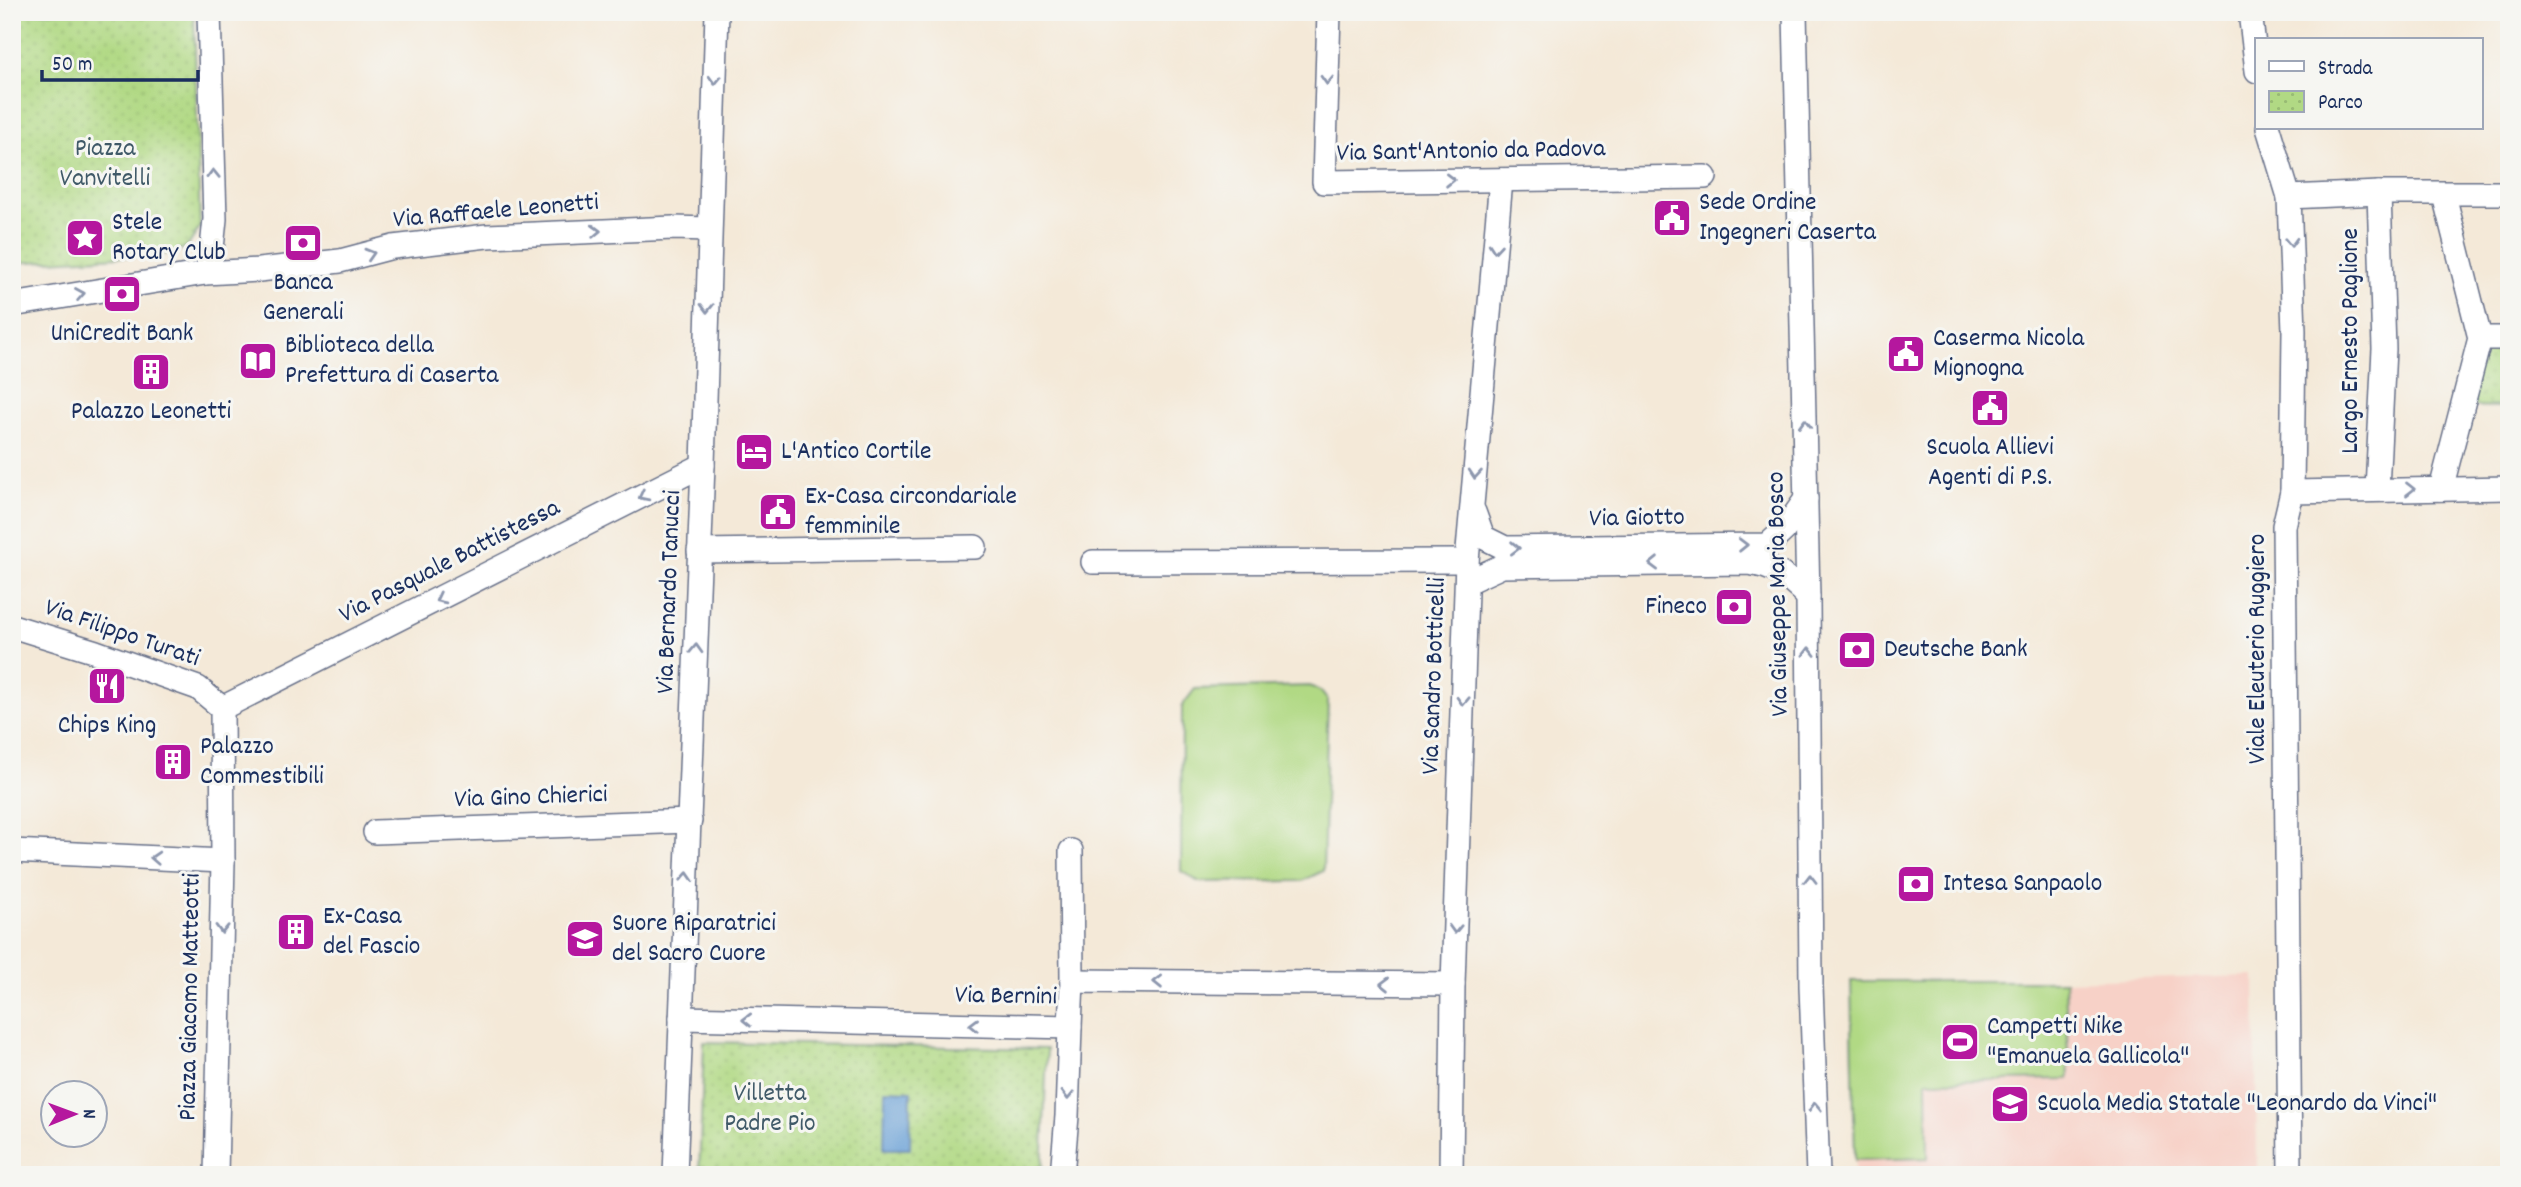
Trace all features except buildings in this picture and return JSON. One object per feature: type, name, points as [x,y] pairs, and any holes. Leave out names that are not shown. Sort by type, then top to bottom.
[{"type":"street","points":[[205,274],[211,258],[215,219],[209,12]]},
{"type":"street","name":"Via Bernardo Tanucci","points":[[684,1175],[690,821],[704,465],[717,12]]},
{"type":"street","name":"Via Sant'Antonio da Padova","points":[[1329,12],[1324,182],[1705,177]]},
{"type":"street","name":"Via Giuseppe Maria Bosco","points":[[1795,12],[1808,597],[1811,986],[1818,1175]]},
{"type":"street","points":[[2250,12],[2255,54]]},
{"type":"street","name":"Viale Eleuterio Ruggiero","points":[[2269,130],[2289,197],[2294,331],[2292,492],[2284,526],[2290,1175]]},
{"type":"street","name":"Via Sandro Botticelli","points":[[1438,1175],[1467,572],[1501,180]]},
{"type":"street","points":[[2289,197],[2509,193]]},
{"type":"street","name":"Largo Ernesto Paglione","points":[[2377,489],[2384,349],[2379,194]]},
{"type":"street","points":[[2441,489],[2480,338],[2444,195]]},
{"type":"street","name":"Via Raffaele Leonetti","points":[[12,305],[205,274],[340,261],[393,247],[487,236],[673,228],[709,229]]},
{"type":"street","points":[[2480,338],[2509,338]]},
{"type":"street","name":"Via Pasquale Battistessa","points":[[222,709],[704,465]]},
{"type":"street","points":[[2292,492],[2509,488]]},
{"type":"street","name":"Via Giotto","points":[[1472,506],[1483,537],[1505,548],[1768,545],[1784,530],[1806,499]]},
{"type":"street","points":[[699,551],[975,547]]},
{"type":"street","name":"Via Giotto","points":[[1093,562],[1467,572],[1502,566],[1748,563],[1768,565],[1788,578],[1808,597]]},
{"type":"street","name":"Via Filippo Turati","points":[[12,626],[198,688],[222,709]]},
{"type":"street","points":[[222,709],[223,861]]},
{"type":"street","name":"Via Gino Chierici","points":[[375,832],[690,821]]},
{"type":"street","name":"Piazza Giacomo Matteotti","points":[[12,851],[223,861],[216,1175]]},
{"type":"street","points":[[1071,851],[1072,981]]},
{"type":"street","name":"Via Bernini","points":[[686,1018],[1070,1027],[1072,981],[1448,984]]},
{"type":"street","name":"Via Sandro Botticelli","points":[[1448,984],[1451,1175]]},
{"type":"street","name":"Via Bernardo Tanucci","points":[[675,1175],[686,1018]]},
{"type":"street","points":[[1062,1175],[1070,1027]]},
{"type":"shaded area","points":[[2255,976],[2257,1175],[1855,1175],[1855,1160],[1928,1158],[1927,1081],[2068,1079],[2065,981]]},
{"type":"green space","name":"Piazza Vanvitelli","points":[[12,12],[194,12],[200,227],[188,246],[172,254],[12,263]]},
{"type":"green space","points":[[2509,337],[2509,407],[2462,406],[2480,338]]},
{"type":"green space","points":[[1310,686],[1322,692],[1328,700],[1323,871],[1302,881],[1199,882],[1181,871],[1182,706],[1195,689]]},
{"type":"green space","name":"Campetti Nike \"Emanuela Gallicola\"","points":[[1851,981],[2065,981],[2069,1079],[1927,1081],[1928,1158],[1855,1160]]},
{"type":"green space","name":"Villetta Padre Pio","points":[[704,1042],[1047,1049],[1042,1175],[699,1175]]},
{"type":"water","points":[[885,1090],[911,1091],[910,1149],[884,1149]]},
{"type":"place","name":"Sede Ordine Ingegneri Caserta","points":[[1672,218]]},
{"type":"place","name":"Stele Rotary Club","points":[[85,238]]},
{"type":"place","name":"Banca Generali","points":[[303,243]]},
{"type":"place","name":"UniCredit Bank","points":[[122,294]]},
{"type":"place","name":"Caserma Nicola Mignogna","points":[[1906,354]]},
{"type":"place","name":"Biblioteca della Prefettura di Caserta","points":[[258,361]]},
{"type":"place","name":"Palazzo Leonetti","points":[[151,372]]},
{"type":"place","name":"Scuola Allievi Agenti di P.S.","points":[[1990,408]]},
{"type":"place","name":"L'Antico Cortile","points":[[754,452]]},
{"type":"place","name":"Ex-Casa circondariale femminile","points":[[778,512]]},
{"type":"place","name":"Fineco","points":[[1734,607]]},
{"type":"place","name":"Deutsche Bank","points":[[1857,650]]},
{"type":"place","name":"Chips King","points":[[107,686]]},
{"type":"place","name":"Palazzo Commestibili","points":[[173,762]]},
{"type":"place","name":"Intesa Sanpaolo","points":[[1916,884]]},
{"type":"place","name":"Ex-Casa del Fascio","points":[[296,932]]},
{"type":"place","name":"Suore Riparatrici del Sacro Cuore","points":[[585,939]]},
{"type":"place","name":"Campetti Nike \"Emanuela Gallicola\"","points":[[1960,1042]]},
{"type":"place","name":"Scuola Media Statale \"Leonardo da Vinci\"","points":[[2010,1104]]}]
